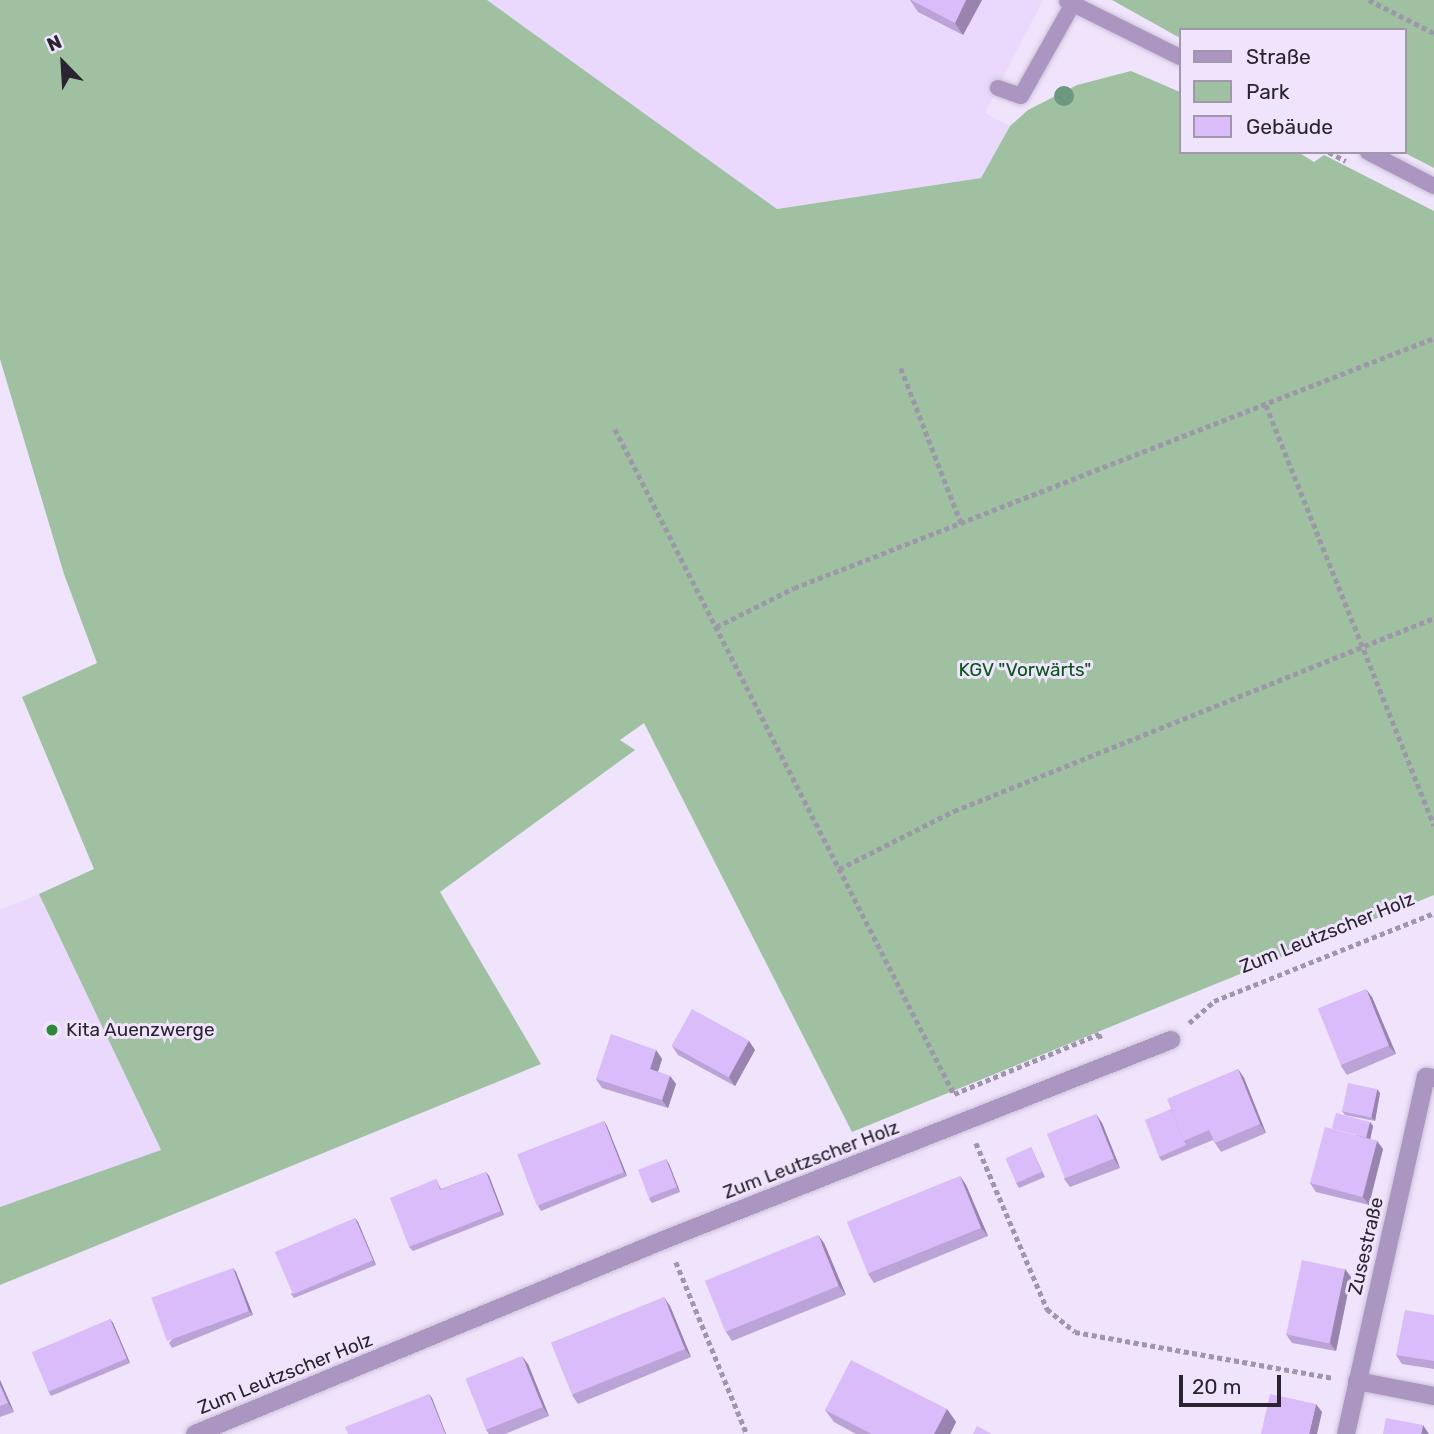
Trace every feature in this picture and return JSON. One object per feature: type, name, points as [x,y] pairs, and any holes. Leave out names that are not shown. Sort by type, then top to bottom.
[{"type":"street","name":"Zum Leutzscher Holz","points":[[195,1434],[666,1239],[1171,1040]]},
{"type":"street","name":"Zusestraße","points":[[1346,1434],[1426,1077],[1434,1078]]},
{"type":"street","points":[[1357,1381],[1434,1396]]},
{"type":"lane","points":[[998,88],[1021,96],[1071,1],[1178,56]]},
{"type":"lane","points":[[1372,154],[1434,186]]},
{"type":"path","points":[[1369,0],[1434,33]]},
{"type":"path","points":[[716,627],[794,588],[962,525],[1434,338]]},
{"type":"path","points":[[901,369],[962,525]]},
{"type":"path","points":[[1266,405],[1434,826]]},
{"type":"path","points":[[615,429],[954,1094],[1099,1034]]},
{"type":"path","points":[[839,869],[954,811],[1434,618]]},
{"type":"path","name":"Zum Leutzscher Holz","points":[[1171,1040],[1214,1001],[1434,913]]},
{"type":"path","points":[[967,1121],[1041,1298],[1047,1309],[1075,1332],[1357,1381]]},
{"type":"path","points":[[666,1239],[747,1434]]},
{"type":"shaded area","points":[[487,0],[1043,0],[985,113],[1010,126],[981,178],[777,209]]},
{"type":"shaded area","name":"Kita Auenzwerge","points":[[39,894],[161,1151],[0,1207],[0,910]]},
{"type":"green space","name":"KGV \"Vorwärts\"","points":[[0,0],[487,0],[777,209],[981,178],[1010,126],[1028,110],[1077,85],[1131,71],[1178,91],[1178,154],[1301,154],[1314,162],[1324,155],[1434,211],[1434,895],[852,1132],[644,723],[620,740],[635,750],[440,892],[541,1064],[0,1285],[0,1207],[161,1150],[39,894],[94,869],[22,697],[97,663],[64,574],[0,359]]},
{"type":"green space","points":[[1112,0],[1434,0],[1434,168],[1406,154],[1406,28],[1178,28],[1178,37]]},
{"type":"building","points":[[911,0],[966,0],[955,23]]},
{"type":"building","points":[[1366,989],[1389,1046],[1341,1065],[1318,1008]]},
{"type":"building","points":[[692,1009],[749,1041],[728,1077],[672,1046]]},
{"type":"building","points":[[611,1034],[656,1050],[650,1069],[670,1076],[662,1100],[596,1079]]},
{"type":"building","points":[[1238,1069],[1260,1124],[1215,1143],[1209,1130],[1184,1141],[1167,1099]]},
{"type":"building","points":[[1348,1083],[1377,1089],[1371,1118],[1342,1111]]},
{"type":"building","points":[[1171,1109],[1186,1145],[1159,1157],[1145,1120]]},
{"type":"building","points":[[1336,1113],[1370,1122],[1366,1138],[1332,1128]]},
{"type":"building","points":[[1096,1114],[1114,1159],[1065,1178],[1047,1134]]},
{"type":"building","points":[[604,1121],[624,1172],[537,1206],[517,1154]]},
{"type":"building","points":[[1325,1127],[1377,1141],[1362,1197],[1310,1183]]},
{"type":"building","points":[[1031,1147],[1042,1172],[1016,1183],[1005,1158]]},
{"type":"building","points":[[666,1159],[677,1187],[649,1198],[638,1170]]},
{"type":"building","points":[[486,1172],[501,1211],[409,1247],[390,1198],[436,1179],[440,1190]]},
{"type":"building","points":[[960,1176],[981,1228],[868,1274],[847,1222]]},
{"type":"building","points":[[355,1218],[373,1260],[293,1294],[275,1252]]},
{"type":"building","points":[[818,1235],[839,1286],[725,1332],[705,1281]]},
{"type":"building","points":[[1302,1260],[1345,1269],[1329,1343],[1286,1334]]},
{"type":"building","points":[[233,1268],[249,1311],[167,1341],[151,1298]]},
{"type":"building","points":[[664,1297],[685,1349],[572,1395],[551,1343]]},
{"type":"building","points":[[1405,1310],[1434,1315],[1434,1361],[1396,1355]]},
{"type":"building","points":[[110,1319],[127,1359],[49,1392],[32,1352]]},
{"type":"building","points":[[522,1356],[543,1407],[486,1430],[465,1379]]},
{"type":"building","points":[[851,1360],[947,1409],[934,1434],[872,1434],[825,1410]]},
{"type":"building","points":[[0,1385],[8,1403],[0,1406]]},
{"type":"building","points":[[429,1394],[445,1434],[348,1434],[345,1427]]},
{"type":"building","points":[[1270,1394],[1316,1404],[1309,1434],[1261,1434]]},
{"type":"building","points":[[1386,1418],[1423,1425],[1421,1434],[1383,1434]]},
{"type":"building","points":[[977,1426],[992,1434],[973,1434]]},
{"type":"place","name":"Kita Auenzwerge","points":[[52,1030]]}]
